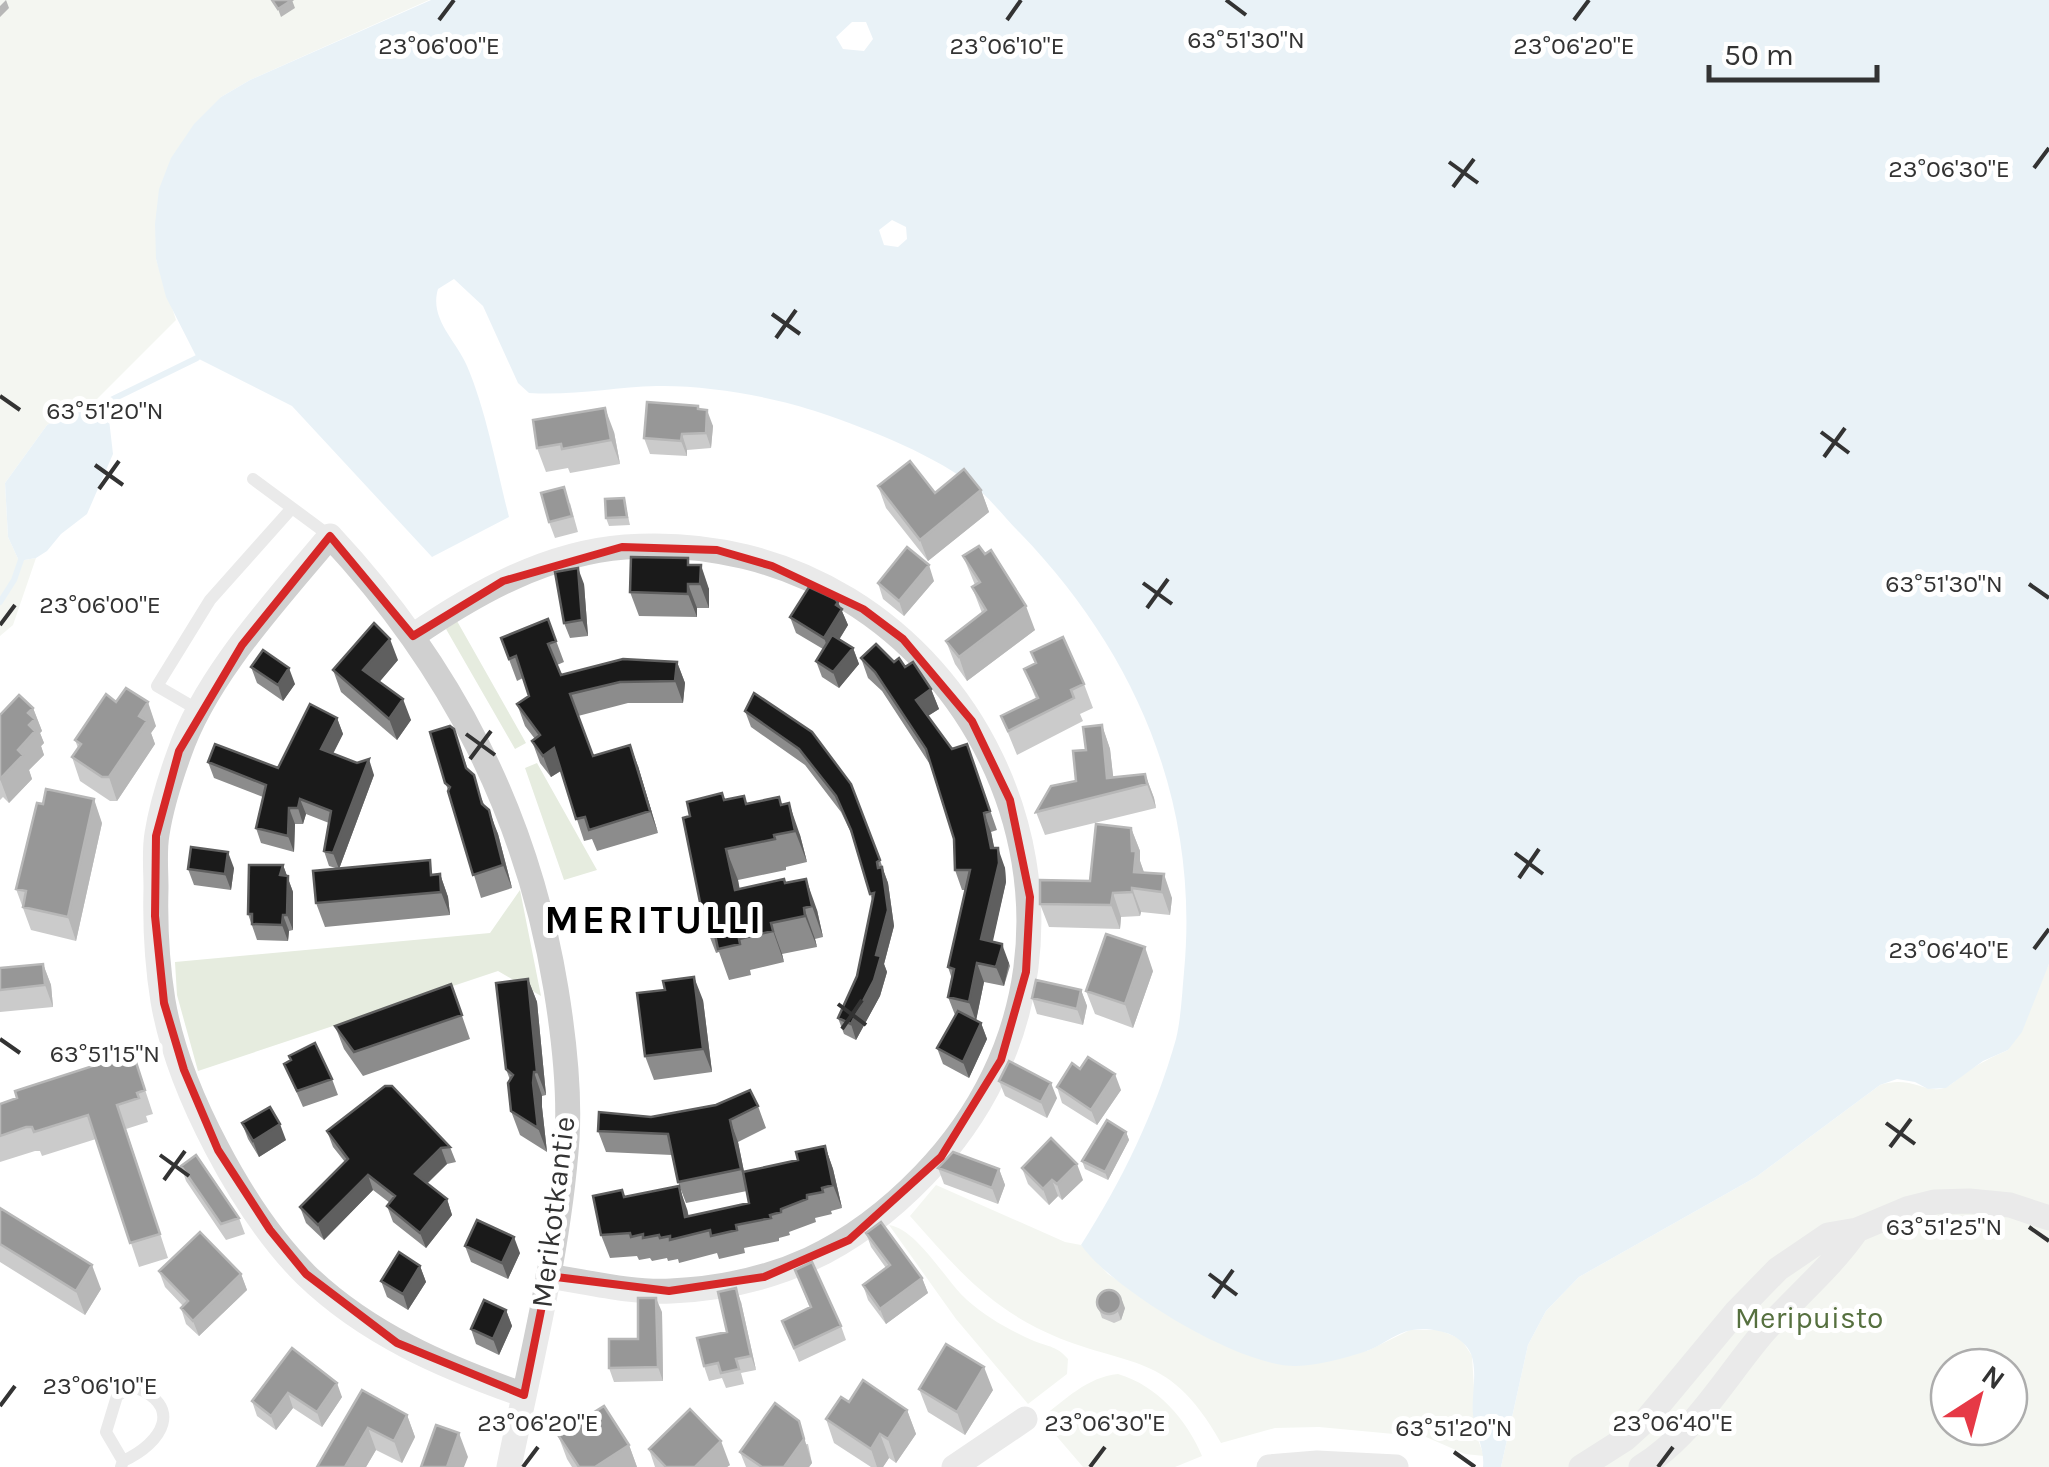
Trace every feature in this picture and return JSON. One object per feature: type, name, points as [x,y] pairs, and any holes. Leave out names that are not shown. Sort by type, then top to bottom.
[{"type":"street","name":"Merikotkantie","points":[[330,536],[373,582],[464,716],[509,812],[539,900],[563,1029],[567,1137],[548,1276],[509,1467]]},
{"type":"street","points":[[330,536],[242,645],[179,751],[156,836],[155,916],[164,1003],[184,1070],[218,1150],[239,1188],[306,1274],[397,1344],[524,1395]]},
{"type":"street","points":[[413,636],[462,602],[503,581],[535,568],[622,547],[717,550],[772,566],[822,586],[863,609],[903,639],[932,670],[972,722],[992,758],[1021,839],[1030,897],[1029,936],[1015,1021],[982,1096],[941,1157],[894,1206],[849,1240],[808,1262],[764,1277],[669,1291],[548,1276]]},
{"type":"street","points":[[1581,1467],[1625,1440],[1648,1419],[1736,1312],[1778,1269],[1828,1236],[1857,1230],[1935,1202],[2010,1205],[2049,1218]]},
{"type":"street","points":[[1641,1467],[1684,1430],[1762,1334],[1820,1270],[1840,1255],[1857,1230]]},
{"type":"street","points":[[954,1467],[1025,1419]]},
{"type":"street","points":[[1269,1467],[1317,1463],[1396,1467]]},
{"type":"lane","points":[[254,479],[330,536]]},
{"type":"lane","points":[[200,710],[157,686],[210,600],[292,508]]},
{"type":"lane","points":[[132,1386],[149,1392],[162,1404],[164,1419],[154,1441],[122,1464],[106,1432],[116,1396],[132,1386]]},
{"type":"highlighted area","points":[[330,536],[413,636],[503,581],[622,547],[717,550],[772,566],[863,609],[903,639],[972,721],[1010,800],[1030,897],[1026,972],[1001,1060],[941,1157],[849,1240],[764,1277],[669,1291],[548,1276],[524,1395],[397,1343],[306,1274],[270,1230],[218,1150],[184,1070],[164,1003],[155,916],[156,836],[179,751],[242,645]]},
{"type":"green space","points":[[0,0],[429,0],[250,80],[221,97],[156,259],[176,320],[96,400],[47,425],[5,483],[8,537],[19,561],[36,558],[13,625],[0,636]]},
{"type":"green space","points":[[457,621],[526,743],[515,749],[446,629]]},
{"type":"green space","points":[[537,763],[597,870],[564,880],[525,768]]},
{"type":"green space","points":[[520,890],[541,996],[498,971],[198,1071],[177,995],[175,962],[490,933]]},
{"type":"green space","name":"Meripuisto","points":[[2049,964],[2049,1467],[1501,1467],[1528,1345],[1546,1311],[1579,1277],[1756,1177],[1880,1085],[1900,1082],[1944,1088],[2008,1050]]},
{"type":"green space","points":[[936,1185],[1065,1242],[1081,1245],[1108,1274],[1200,1334],[1367,1351],[1410,1330],[1439,1330],[1461,1339],[1472,1356],[1477,1437],[1484,1456],[1465,1454],[1426,1437],[1319,1427],[1275,1428],[1221,1443],[1201,1411],[1161,1374],[1037,1328],[1000,1305],[968,1278],[910,1216]]},
{"type":"green space","points":[[889,1225],[910,1236],[982,1312],[1064,1355],[1068,1359],[1067,1374],[1028,1404],[956,1319]]},
{"type":"green space","points":[[1118,1374],[1158,1395],[1188,1429],[1202,1456],[1175,1467],[1083,1467],[1041,1418],[1086,1384]]},
{"type":"water","points":[[431,0],[2049,0],[2049,964],[2022,1032],[2008,1050],[1983,1061],[1946,1088],[1928,1089],[1897,1079],[1880,1085],[1756,1177],[1579,1277],[1546,1311],[1528,1345],[1501,1467],[1483,1467],[1473,1415],[1473,1361],[1467,1347],[1454,1336],[1412,1330],[1364,1352],[1296,1366],[1243,1354],[1180,1323],[1120,1283],[1081,1245],[1136,1146],[1168,1066],[1180,1014],[1186,910],[1181,849],[1170,790],[1152,734],[1097,628],[1061,579],[989,499],[962,477],[903,445],[803,407],[698,388],[657,386],[529,393],[518,383],[483,306],[454,279],[438,289],[437,310],[474,383],[509,517],[432,557],[292,406],[197,358],[166,297],[156,259],[155,224],[159,189],[171,158],[194,124],[221,97],[250,80]],"holes":[[[852,22],[866,22],[873,39],[864,51],[843,49],[836,37]],[[892,220],[906,227],[907,239],[898,247],[884,245],[879,230]]]},
{"type":"water","points":[[96,400],[107,402],[113,454],[87,514],[47,551],[19,561],[8,537],[5,483],[47,425]]},
{"type":"building","points":[[272,0],[292,0],[278,9]]},
{"type":"building","points":[[647,402],[707,410],[706,433],[682,434],[681,441],[644,438]]},
{"type":"building","points":[[605,408],[611,440],[562,449],[561,444],[537,448],[533,420]]},
{"type":"building","points":[[910,461],[935,493],[964,469],[981,490],[920,540],[878,486]]},
{"type":"building","points":[[564,487],[572,516],[549,522],[541,493]]},
{"type":"building","points":[[624,498],[627,517],[606,518],[605,499]]},
{"type":"building","points":[[979,546],[985,554],[991,550],[1026,606],[959,657],[946,641],[986,610],[972,587],[980,582],[963,556]]},
{"type":"building","points":[[907,547],[929,565],[899,601],[878,583]]},
{"type":"building","points":[[631,557],[688,558],[688,565],[701,565],[700,584],[688,584],[688,594],[630,592]]},
{"type":"building","points":[[578,568],[582,620],[564,623],[555,572]]},
{"type":"building","points":[[809,587],[835,599],[842,609],[824,638],[790,617]]},
{"type":"building","points":[[548,619],[556,641],[548,644],[561,675],[623,659],[677,662],[675,681],[620,682],[570,694],[593,756],[630,745],[650,811],[589,830],[585,817],[576,819],[554,748],[543,756],[532,741],[540,735],[517,704],[529,696],[516,656],[509,659],[501,638]]},
{"type":"building","points":[[374,623],[390,639],[363,670],[403,699],[389,719],[333,670]]},
{"type":"building","points":[[832,635],[853,648],[833,672],[816,661]]},
{"type":"building","points":[[1063,637],[1084,684],[1071,690],[1074,698],[1008,731],[1001,716],[1038,698],[1024,669],[1036,663],[1031,652]]},
{"type":"building","points":[[876,644],[894,662],[899,658],[905,667],[913,662],[931,689],[916,700],[952,749],[967,744],[990,811],[984,813],[991,848],[998,848],[999,863],[981,939],[1002,947],[996,967],[977,963],[969,1002],[948,997],[954,969],[948,967],[970,870],[955,870],[954,839],[926,749],[875,672],[861,658]]},
{"type":"building","points":[[263,650],[289,668],[278,685],[251,667]]},
{"type":"building","points":[[126,688],[148,702],[139,716],[147,721],[109,777],[102,777],[72,757],[81,744],[75,740],[106,694],[116,702]]},
{"type":"building","points":[[754,693],[812,732],[851,784],[880,860],[877,862],[878,868],[882,867],[888,910],[876,955],[881,956],[874,980],[851,1024],[838,1018],[857,976],[874,893],[870,894],[851,830],[836,796],[799,749],[745,711]]},
{"type":"building","points":[[19,695],[33,708],[28,713],[35,719],[29,725],[35,731],[18,750],[23,755],[0,779],[0,715]]},
{"type":"building","points":[[310,704],[337,718],[321,749],[357,763],[369,759],[333,853],[324,851],[331,811],[300,799],[298,808],[289,808],[288,836],[256,828],[266,785],[208,762],[215,744],[278,768]]},
{"type":"building","points":[[1102,725],[1107,778],[1145,774],[1147,784],[1036,812],[1051,786],[1076,781],[1073,751],[1086,750],[1083,727]]},
{"type":"building","points":[[450,726],[466,768],[474,775],[482,804],[489,810],[503,865],[473,875],[450,787],[445,783],[430,732]]},
{"type":"building","points":[[46,789],[94,799],[68,917],[23,907],[26,891],[16,889],[37,803],[43,804]]},
{"type":"building","points":[[722,793],[724,800],[744,796],[746,804],[779,797],[781,805],[789,803],[795,831],[726,849],[735,890],[784,879],[785,883],[806,879],[812,906],[804,908],[805,916],[771,923],[773,931],[718,949],[712,920],[704,922],[683,818],[690,816],[687,802]]},
{"type":"building","points":[[1096,824],[1131,828],[1132,851],[1136,851],[1134,872],[1164,874],[1162,892],[1132,888],[1132,892],[1113,893],[1111,905],[1040,904],[1040,880],[1090,881]]},
{"type":"building","points":[[191,847],[228,852],[225,874],[188,869]]},
{"type":"building","points":[[430,860],[431,875],[440,874],[441,892],[316,903],[313,871]]},
{"type":"building","points":[[249,865],[283,865],[280,875],[288,876],[287,915],[283,915],[282,925],[252,924],[252,914],[248,914]]},
{"type":"building","points":[[1106,934],[1145,947],[1125,1004],[1086,991]]},
{"type":"building","points":[[43,964],[45,985],[0,990],[0,968]]},
{"type":"building","points":[[694,977],[703,1049],[645,1056],[637,993],[665,990],[663,981]]},
{"type":"building","points":[[528,979],[538,1128],[511,1111],[508,1083],[513,1075],[506,1069],[496,983]]},
{"type":"building","points":[[1036,980],[1081,990],[1077,1009],[1032,998]]},
{"type":"building","points":[[451,984],[462,1015],[354,1052],[335,1026]]},
{"type":"building","points":[[958,1011],[981,1023],[963,1062],[937,1048]]},
{"type":"building","points":[[315,1043],[332,1079],[297,1091],[284,1064],[291,1060],[289,1056]]},
{"type":"building","points":[[133,1053],[145,1090],[137,1093],[139,1098],[117,1105],[160,1234],[130,1243],[88,1115],[34,1132],[32,1127],[26,1127],[0,1136],[0,1104],[17,1098],[15,1091]]},
{"type":"building","points":[[1088,1057],[1115,1074],[1091,1110],[1057,1087],[1072,1063],[1080,1069]]},
{"type":"building","points":[[1009,1061],[1051,1083],[1041,1102],[999,1081]]},
{"type":"building","points":[[385,1086],[392,1086],[450,1147],[441,1148],[415,1174],[447,1199],[420,1233],[387,1206],[395,1196],[368,1175],[318,1225],[300,1207],[348,1159],[327,1131]]},
{"type":"building","points":[[750,1090],[758,1106],[730,1120],[741,1169],[678,1182],[668,1134],[598,1131],[599,1112],[651,1117],[716,1105]]},
{"type":"building","points":[[270,1107],[280,1124],[253,1141],[242,1123]]},
{"type":"building","points":[[1107,1120],[1126,1132],[1105,1172],[1082,1161]]},
{"type":"building","points":[[1051,1138],[1077,1164],[1057,1184],[1052,1180],[1043,1189],[1022,1168]]},
{"type":"building","points":[[825,1146],[833,1185],[807,1195],[807,1199],[781,1209],[771,1218],[736,1225],[737,1230],[711,1236],[710,1230],[670,1240],[670,1236],[659,1235],[601,1235],[593,1196],[622,1190],[624,1197],[679,1186],[685,1217],[749,1203],[743,1172],[798,1160],[796,1152]]},
{"type":"building","points":[[953,1152],[999,1169],[992,1188],[938,1168]]},
{"type":"building","points":[[196,1155],[239,1218],[221,1224],[181,1166]]},
{"type":"building","points":[[0,1208],[92,1265],[76,1291],[0,1244]]},
{"type":"building","points":[[477,1220],[514,1237],[502,1263],[465,1246]]},
{"type":"building","points":[[881,1222],[922,1278],[880,1309],[863,1285],[890,1265],[866,1233]]},
{"type":"building","points":[[200,1232],[241,1274],[193,1321],[181,1308],[188,1301],[159,1271]]},
{"type":"building","points":[[399,1252],[420,1266],[403,1294],[381,1281]]},
{"type":"building","points":[[812,1262],[841,1326],[794,1348],[782,1321],[811,1307],[795,1270]]},
{"type":"building","points":[[736,1288],[751,1356],[736,1359],[739,1369],[721,1373],[718,1363],[704,1366],[697,1338],[727,1332],[718,1292]]},
{"type":"building","points":[[1109,1290],[1118,1293],[1118,1311],[1109,1314],[1100,1311],[1097,1302],[1100,1293]]},
{"type":"building","points":[[638,1298],[656,1298],[658,1367],[609,1368],[609,1339],[638,1339]]},
{"type":"building","points":[[484,1300],[506,1310],[493,1339],[471,1329]]},
{"type":"building","points":[[946,1344],[984,1367],[957,1412],[919,1389]]},
{"type":"building","points":[[292,1348],[337,1383],[317,1412],[288,1393],[271,1416],[252,1401]]},
{"type":"building","points":[[863,1380],[907,1410],[888,1439],[880,1434],[871,1449],[826,1419],[841,1397],[849,1402]]},
{"type":"building","points":[[362,1390],[407,1415],[394,1441],[368,1428],[345,1467],[317,1467]]},
{"type":"building","points":[[775,1403],[799,1421],[804,1439],[784,1467],[762,1467],[740,1452]]},
{"type":"building","points":[[604,1406],[629,1445],[595,1467],[579,1467],[558,1435]]},
{"type":"building","points":[[690,1409],[721,1441],[695,1467],[666,1467],[649,1449]]},
{"type":"building","points":[[436,1425],[459,1433],[447,1467],[421,1467]]},
{"type":"waterway","points":[[104,408],[107,402],[197,358]]},
{"type":"waterway","points":[[0,602],[14,580],[23,554]]},
{"type":"district","name":"MERITULLI","points":[[654,919]]}]
